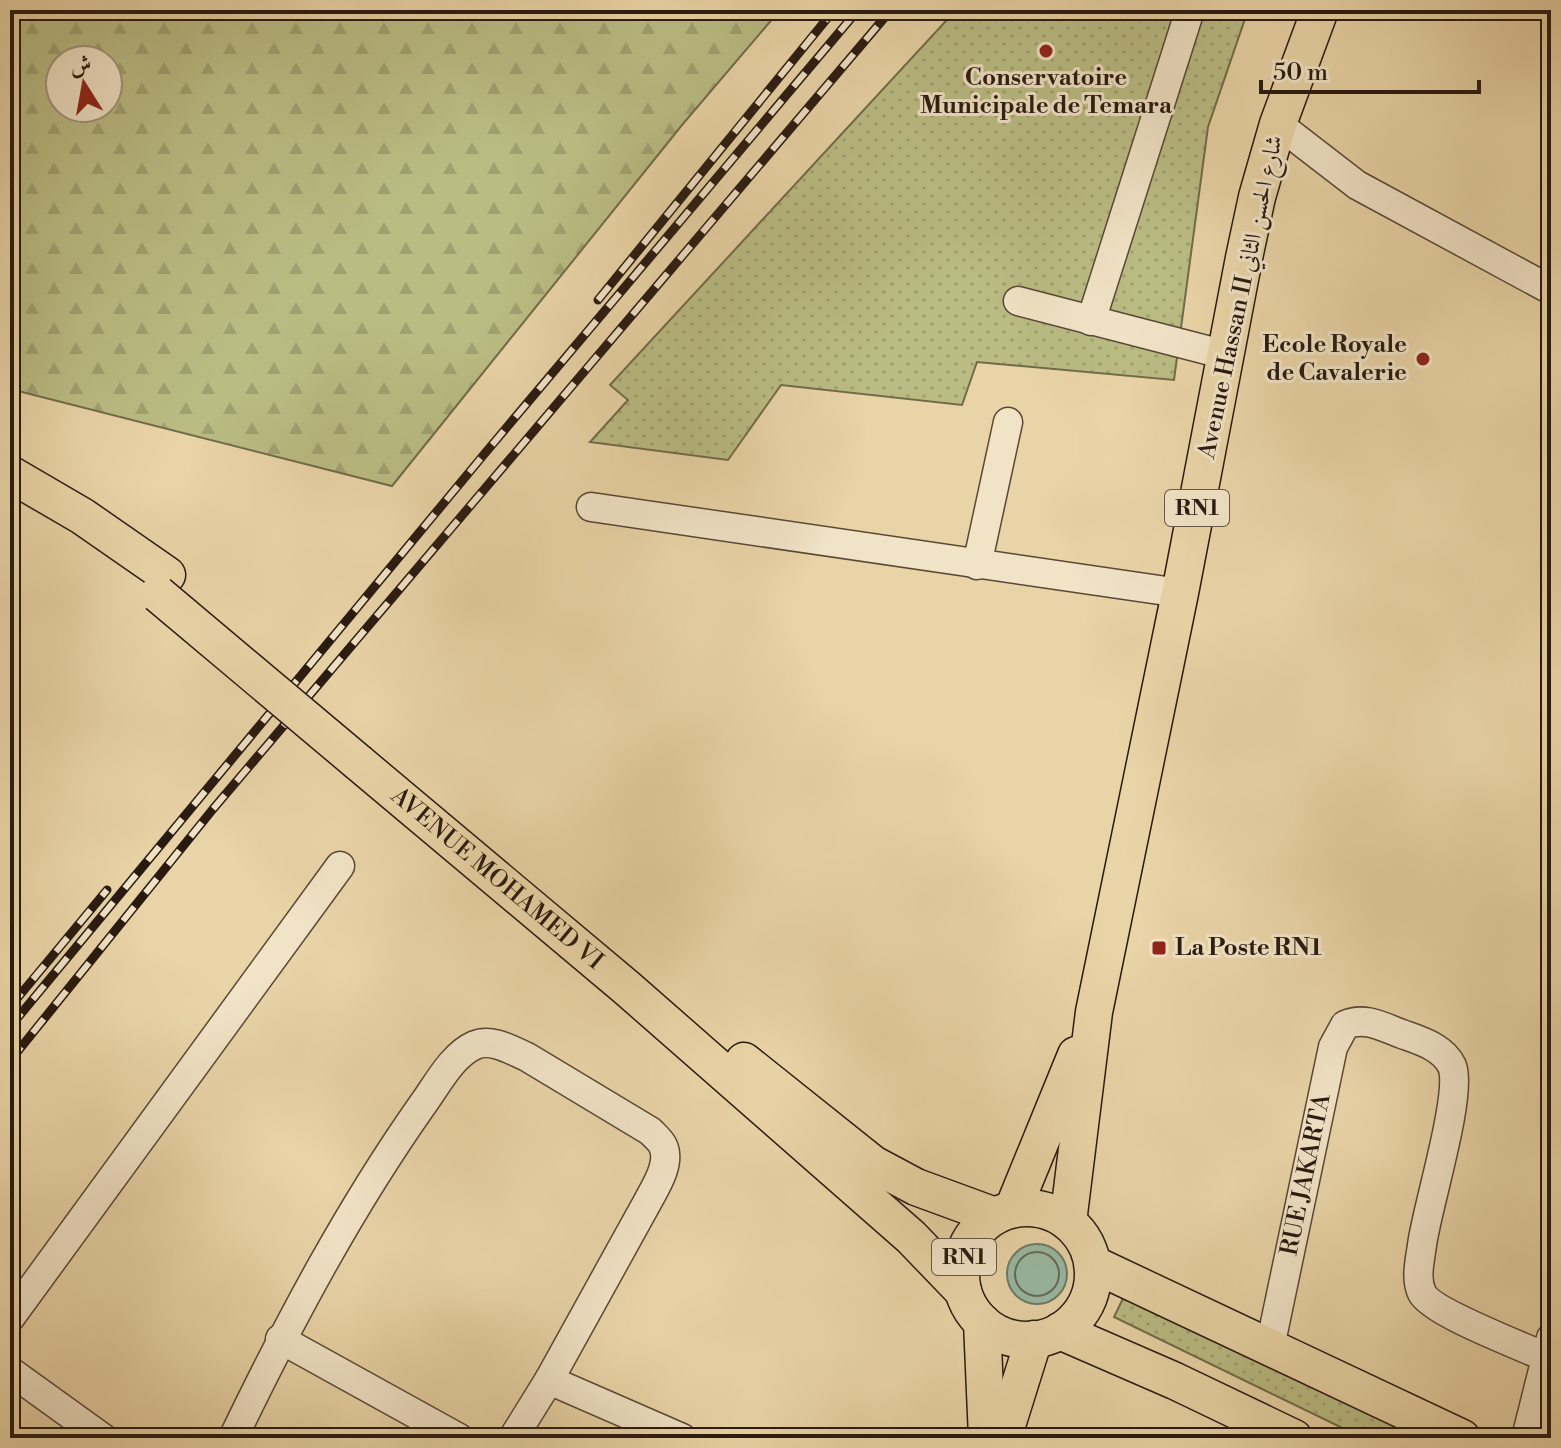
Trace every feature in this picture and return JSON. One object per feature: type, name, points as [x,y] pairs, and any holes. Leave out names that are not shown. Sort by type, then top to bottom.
[{"type":"main road","name":"Avenue Hassan II شارع الحسن الثاني","points":[[1068,1222],[1094,1012],[1257,197],[1278,124],[1320,10]]},
{"type":"main road","name":"AVENUE MOHAMED VI","points":[[10,474],[82,516],[362,754],[911,1237],[963,1291]]},
{"type":"main road","name":"AVENUE MOHAMED VI","points":[[10,493],[102,551],[162,584]]},
{"type":"main road","name":"AVENUE MOHAMED VI","points":[[362,754],[873,1164],[916,1187],[1004,1213]]},
{"type":"main road","name":"Avenue Hassan II شارع الحسن الثاني","points":[[1004,1213],[1094,1012]]},
{"type":"main road","name":"RN1","points":[[987,1438],[982,1322],[970,1308],[963,1291],[961,1273],[966,1248],[980,1227],[1004,1213],[1042,1210],[1068,1222]]},
{"type":"main road","points":[[982,1322],[997,1333],[1015,1339],[1047,1335],[1075,1319],[1087,1302],[1093,1283],[1093,1264],[1080,1233],[1068,1222]]},
{"type":"main road","points":[[1093,1264],[1462,1438]]},
{"type":"main road","points":[[1003,1438],[1047,1335]]},
{"type":"main road","points":[[1047,1335],[1175,1381],[1294,1438]]},
{"type":"street","points":[[1091,321],[1190,10]]},
{"type":"street","points":[[1278,124],[1357,185],[1551,290]]},
{"type":"street","points":[[1018,301],[1226,355]]},
{"type":"street","points":[[977,565],[1008,422]]},
{"type":"street","points":[[591,507],[1180,593]]},
{"type":"street","points":[[10,1318],[340,866]]},
{"type":"street","name":"RUE JAKARTA","points":[[1270,1347],[1333,1047],[1345,1025],[1365,1021],[1426,1042],[1444,1054],[1453,1068],[1454,1100],[1424,1233],[1419,1276],[1423,1294],[1427,1301],[1449,1313],[1548,1347]]},
{"type":"street","points":[[233,1438],[280,1339],[380,1165],[454,1062],[476,1045],[487,1042],[527,1057],[650,1131],[663,1145],[663,1171],[648,1201],[549,1380],[513,1438]]},
{"type":"street","points":[[280,1339],[459,1438]]},
{"type":"street","points":[[1526,1438],[1548,1347]]},
{"type":"street","points":[[10,1371],[103,1438]]},
{"type":"street","points":[[549,1380],[682,1438]]},
{"type":"green space","points":[[10,10],[780,10],[682,125],[392,486],[10,389]]},
{"type":"green space","points":[[956,10],[1248,10],[1208,127],[1174,380],[977,362],[962,405],[781,385],[728,460],[590,442],[628,400],[610,385]]},
{"type":"green space","points":[[1127,1290],[1437,1438],[1363,1438],[1114,1317]]},
{"type":"water","points":[[1037,1244],[1058,1253],[1067,1274],[1058,1295],[1037,1304],[1016,1295],[1007,1274],[1016,1253]]},
{"type":"railway","points":[[598,300],[834,10]]},
{"type":"railway","points":[[10,1027],[486,452],[858,10]]},
{"type":"railway","points":[[10,1061],[213,809],[891,10]]},
{"type":"railway","points":[[10,1007],[107,890]]},
{"type":"place","name":"Conservatoire Municipale de Temara","points":[[1046,51]]},
{"type":"place","name":"Ecole Royale de Cavalerie","points":[[1423,359]]},
{"type":"place","name":"La Poste RN1","points":[[1159,948]]}]
